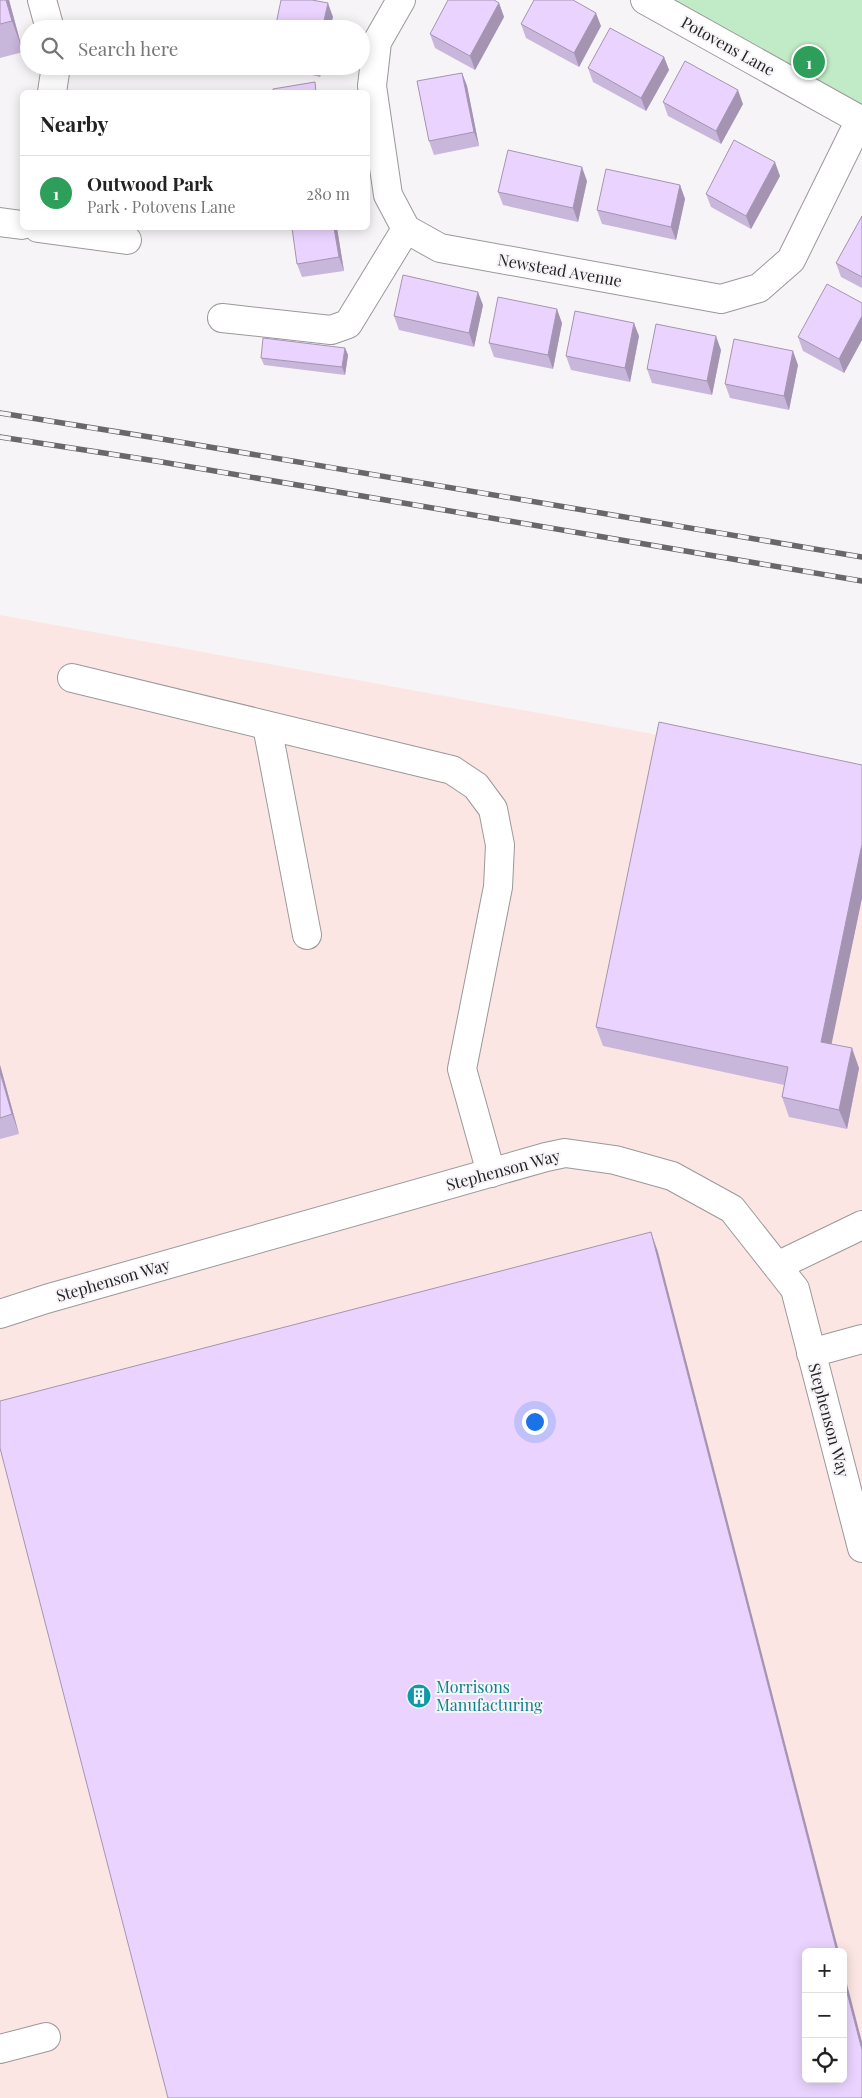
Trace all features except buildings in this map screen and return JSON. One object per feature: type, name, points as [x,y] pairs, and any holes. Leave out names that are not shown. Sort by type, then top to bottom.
[{"type":"street","points":[[42,0],[48,20]]},
{"type":"street","points":[[222,318],[331,330],[348,324],[406,229],[388,195],[372,86],[377,42],[401,0]]},
{"type":"street","name":"Potovens Lane","points":[[646,0],[861,120]]},
{"type":"street","points":[[52,90],[55,75]]},
{"type":"street","name":"Newstead Avenue","points":[[406,229],[440,248],[722,300],[758,288],[791,260],[861,120]]},
{"type":"street","points":[[0,222],[20,225]]},
{"type":"street","points":[[53,230],[127,240]]},
{"type":"street","points":[[72,678],[452,770],[476,786],[493,809],[500,845],[498,887],[462,1069],[491,1173]]},
{"type":"street","points":[[267,726],[307,934]]},
{"type":"street","name":"Stephenson Way","points":[[0,1314],[46,1299],[566,1153],[615,1160],[672,1176],[732,1209],[795,1289],[862,1548]]},
{"type":"street","points":[[777,1266],[862,1225]]},
{"type":"street","points":[[811,1353],[862,1339]]},
{"type":"street","points":[[0,2049],[46,2037]]},
{"type":"shaded area","points":[[0,615],[862,772],[862,2098],[0,2098]]},
{"type":"green space","points":[[656,0],[862,0],[862,121]]},
{"type":"railway","points":[[0,413],[862,557]]},
{"type":"railway","points":[[0,437],[156,461],[862,581]]},
{"type":"place","name":"Outwood Park","points":[[809,62]]},
{"type":"place","name":"Morrisons Manufacturing","points":[[419,1696]]}]
